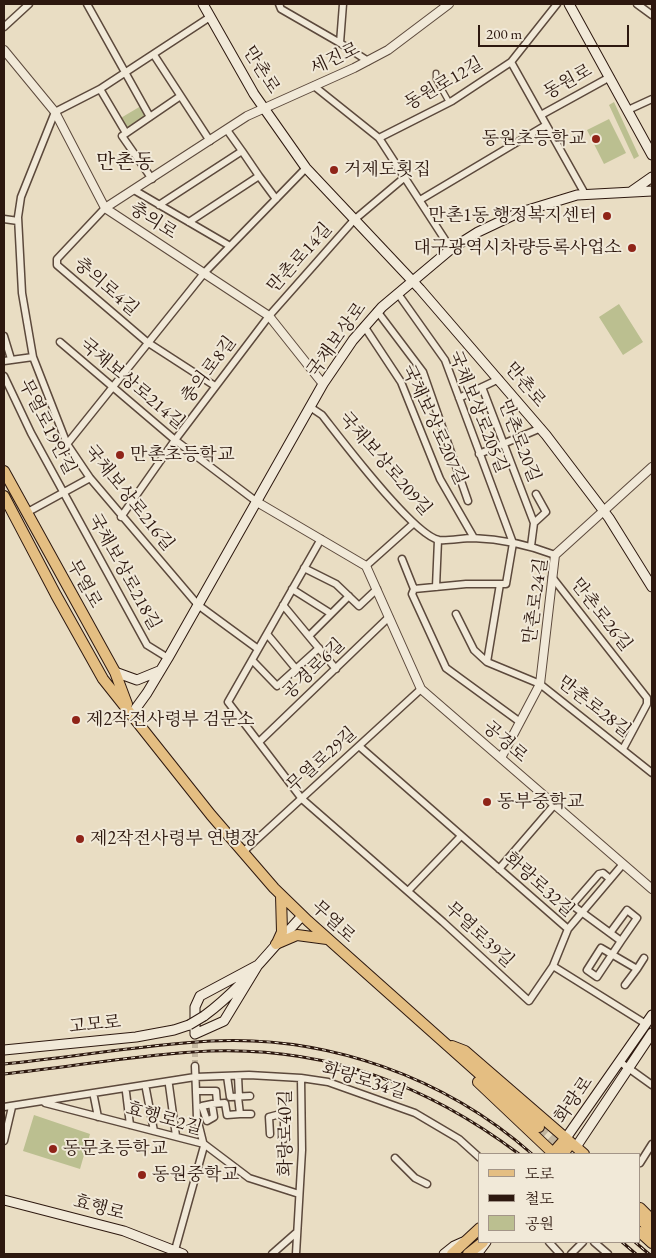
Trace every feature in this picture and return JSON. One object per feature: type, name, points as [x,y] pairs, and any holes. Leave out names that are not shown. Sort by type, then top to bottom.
[{"type":"main road","name":"만촌로","points":[[203,4],[254,94],[265,107],[306,168],[410,281],[420,288],[540,428],[604,512],[652,587]]},
{"type":"main road","name":"동원로","points":[[569,4],[652,156]]},
{"type":"main road","points":[[631,192],[652,177]]},
{"type":"main road","name":"국채보상로","points":[[131,714],[168,658],[323,384],[364,326],[377,311],[410,281],[451,249],[478,232],[518,213],[566,197],[585,194],[652,191]]},
{"type":"main road","name":"무열로","points":[[4,471],[115,672],[131,714]]},
{"type":"main road","name":"무열로","points":[[4,496],[103,679],[242,852],[302,916],[539,1127]]},
{"type":"main road","points":[[115,672],[133,680],[141,680],[161,670]]},
{"type":"main road","points":[[276,944],[282,932],[281,895]]},
{"type":"main road","points":[[258,965],[200,996],[195,1007],[195,1035],[224,1020],[258,965],[302,916]]},
{"type":"main road","points":[[276,944],[297,935],[327,939]]},
{"type":"main road","name":"고모로","points":[[4,1050],[136,1037],[174,1030],[204,1016],[220,1004],[258,965]]},
{"type":"main road","name":"화랑로","points":[[574,1147],[620,1062],[652,1015]]},
{"type":"main road","name":"화랑로","points":[[559,1153],[574,1147],[652,1032]]},
{"type":"main road","points":[[446,1044],[465,1051],[574,1147]]},
{"type":"main road","points":[[446,1044],[449,1054],[555,1153]]},
{"type":"main road","name":"효행로","points":[[4,1200],[124,1231],[179,1252]]},
{"type":"main road","points":[[641,1209],[652,1220]]},
{"type":"main road","points":[[641,1220],[652,1230]]},
{"type":"main road","points":[[450,1254],[478,1230]]},
{"type":"main road","points":[[641,1233],[652,1243]]},
{"type":"main road","points":[[468,1254],[483,1243]]},
{"type":"street","points":[[4,28],[29,4]]},
{"type":"street","points":[[87,4],[150,117]]},
{"type":"street","points":[[279,4],[281,9],[340,42],[368,61]]},
{"type":"street","points":[[340,42],[342,4]]},
{"type":"street","name":"세진로","points":[[105,208],[265,107],[368,61],[388,50],[448,4]]},
{"type":"street","name":"동원로12길","points":[[379,138],[449,102],[511,62],[557,4]]},
{"type":"street","points":[[638,4],[652,15]]},
{"type":"street","points":[[54,112],[100,89],[154,56],[210,17]]},
{"type":"street","name":"충의로","points":[[4,50],[54,112],[105,208],[205,272],[269,316],[323,384]]},
{"type":"street","points":[[154,56],[179,97],[210,141]]},
{"type":"street","points":[[511,62],[585,194]]},
{"type":"street","points":[[436,73],[436,80],[449,102]]},
{"type":"street","name":"동원로","points":[[541,116],[610,77]]},
{"type":"street","points":[[314,86],[379,138],[451,249]]},
{"type":"street","points":[[100,89],[124,134],[152,179]]},
{"type":"street","points":[[124,134],[179,97]]},
{"type":"street","points":[[628,110],[652,99]]},
{"type":"street","name":"국채보상로216길","points":[[54,112],[21,197],[18,221],[22,293],[33,357],[67,444],[90,478],[121,517],[198,605]]},
{"type":"street","points":[[420,200],[546,125]]},
{"type":"street","points":[[227,130],[276,199]]},
{"type":"street","points":[[159,205],[242,151]]},
{"type":"street","points":[[67,444],[205,272],[306,168]]},
{"type":"street","points":[[189,222],[259,176]]},
{"type":"street","points":[[354,220],[405,177]]},
{"type":"street","points":[[134,190],[230,246]]},
{"type":"street","name":"충의로4길","points":[[105,208],[57,259],[58,265],[147,342]]},
{"type":"street","points":[[4,219],[18,221]]},
{"type":"street","name":"만촌로14길","points":[[269,316],[354,220]]},
{"type":"street","name":"국채보상로205길","points":[[401,298],[445,360],[513,543]]},
{"type":"street","name":"국채보상로207길","points":[[377,311],[422,372],[468,501]]},
{"type":"street","name":"충의로8길","points":[[121,517],[175,440],[269,316]]},
{"type":"street","name":"국채보상로207길","points":[[364,326],[401,382],[440,479],[474,538]]},
{"type":"street","points":[[4,336],[7,360],[33,357]]},
{"type":"street","name":"국채보상로214길","points":[[60,342],[111,388],[175,440],[257,502]]},
{"type":"street","points":[[147,342],[215,386]]},
{"type":"street","name":"무열로19안길","points":[[4,376],[63,492]]},
{"type":"street","name":"만촌로20길","points":[[499,379],[482,387],[534,523],[531,546]]},
{"type":"street","points":[[459,398],[482,387]]},
{"type":"street","name":"국채보상로209길","points":[[310,407],[322,415],[413,524],[438,540]]},
{"type":"street","points":[[480,454],[540,428]]},
{"type":"street","points":[[604,512],[652,467]]},
{"type":"street","points":[[26,513],[90,478]]},
{"type":"street","name":"국채보상로218길","points":[[63,492],[146,645],[168,658]]},
{"type":"street","name":"만촌로20길","points":[[534,523],[546,512],[536,494]]},
{"type":"street","points":[[257,502],[366,566],[413,524]]},
{"type":"street","name":"만촌로24길","points":[[501,758],[540,684],[555,555],[604,512]]},
{"type":"street","points":[[436,587],[438,540],[474,538],[513,543],[531,546],[555,555]]},
{"type":"street","points":[[319,648],[277,686],[252,660],[321,539]]},
{"type":"street","points":[[414,589],[466,584],[506,584],[513,543]]},
{"type":"street","points":[[402,559],[414,589],[412,594],[446,668],[520,722]]},
{"type":"street","name":"공경로","points":[[366,566],[421,689],[652,888]]},
{"type":"street","points":[[304,568],[336,584],[359,606],[377,589]]},
{"type":"street","name":"만촌로26길","points":[[552,577],[647,698],[647,704],[623,749]]},
{"type":"street","points":[[487,662],[500,584]]},
{"type":"street","points":[[292,589],[330,613]]},
{"type":"street","points":[[309,636],[349,596]]},
{"type":"street","points":[[198,605],[258,649]]},
{"type":"street","points":[[283,605],[336,669]]},
{"type":"street","points":[[456,614],[474,650],[487,662],[540,684]]},
{"type":"street","name":"공경로6길","points":[[259,742],[389,618]]},
{"type":"street","points":[[267,634],[296,669]]},
{"type":"street","name":"무열로39길","points":[[252,660],[228,702],[302,798],[529,1001]]},
{"type":"street","name":"만촌로28길","points":[[540,684],[652,773]]},
{"type":"street","name":"무열로29길","points":[[242,852],[421,689]]},
{"type":"street","name":"화랑로32길","points":[[359,746],[568,929],[553,966],[529,1001]]},
{"type":"street","points":[[499,869],[555,804]]},
{"type":"street","points":[[408,891],[462,836]]},
{"type":"street","points":[[568,929],[623,864]]},
{"type":"street","points":[[610,879],[604,873],[599,874],[572,905],[620,941]]},
{"type":"street","points":[[610,933],[627,910],[637,918],[612,955],[637,969]]},
{"type":"street","points":[[626,985],[644,958]]},
{"type":"street","points":[[553,966],[646,1024]]},
{"type":"street","points":[[620,1062],[652,1085]]},
{"type":"street","points":[[179,1252],[204,1144],[197,1118],[195,1066]]},
{"type":"street","points":[[227,1076],[230,1097],[250,1096]]},
{"type":"street","points":[[238,1076],[240,1114]]},
{"type":"street","name":"화랑로34길","points":[[4,1107],[195,1078],[238,1076],[301,1078],[328,1082],[415,1113],[459,1139],[478,1156]]},
{"type":"street","name":"화랑로40길","points":[[300,1191],[301,1078]]},
{"type":"street","points":[[169,1085],[176,1136]]},
{"type":"street","points":[[146,1089],[154,1131]]},
{"type":"street","points":[[196,1091],[216,1090],[214,1104],[225,1103],[227,1115],[251,1114]]},
{"type":"street","points":[[126,1092],[130,1125]]},
{"type":"street","points":[[94,1097],[98,1117]]},
{"type":"street","name":"효행로2길","points":[[41,1102],[204,1144],[249,1178],[300,1191]]},
{"type":"street","points":[[4,1141],[12,1107]]},
{"type":"street","points":[[270,1134],[269,1116],[284,1113],[284,1139]]},
{"type":"street","points":[[641,1161],[652,1144]]},
{"type":"street","points":[[395,1158],[415,1178],[427,1184]]},
{"type":"street","points":[[296,1254],[300,1191]]},
{"type":"street","points":[[272,1254],[297,1232]]},
{"type":"street","points":[[550,1243],[560,1254]]},
{"type":"street","points":[[571,1254],[582,1243]]},
{"type":"street","points":[[595,1243],[608,1254]]},
{"type":"green space","points":[[614,102],[639,156],[634,159],[609,105]]},
{"type":"green space","points":[[141,106],[148,117],[126,131],[119,119]]},
{"type":"green space","points":[[609,119],[626,153],[604,164],[587,130]]},
{"type":"green space","points":[[619,304],[643,342],[623,355],[599,317]]},
{"type":"green space","points":[[34,1115],[90,1134],[80,1169],[23,1151]]},
{"type":"tunnel","points":[[195,1036],[195,1066]]},
{"type":"tunnel","points":[[539,1127],[564,1150]]},
{"type":"railway","points":[[4,1064],[159,1045],[211,1041],[255,1041],[298,1045],[341,1054],[382,1066],[423,1083],[461,1103],[498,1127],[531,1153]]},
{"type":"railway","points":[[4,1074],[132,1058],[210,1051],[253,1051],[295,1056],[335,1064],[374,1075],[412,1090],[448,1108],[518,1153]]},
{"type":"railway","points":[[623,1243],[636,1254]]},
{"type":"railway","points":[[636,1243],[649,1254]]},
{"type":"place","name":"동원초등학교","points":[[596,139]]},
{"type":"place","name":"거제도횟집","points":[[334,170]]},
{"type":"place","name":"만촌1동 행정복지센터","points":[[607,216]]},
{"type":"place","name":"대구광역시차량등록사업소","points":[[632,248]]},
{"type":"place","name":"만촌초등학교","points":[[120,455]]},
{"type":"place","name":"제2작전사령부 검문소","points":[[76,720]]},
{"type":"place","name":"동부중학교","points":[[487,802]]},
{"type":"place","name":"제2작전사령부 연병장","points":[[80,839]]},
{"type":"place","name":"동문초등학교","points":[[53,1149]]},
{"type":"place","name":"동원중학교","points":[[142,1175]]},
{"type":"district","name":"만촌동","points":[[125,163]]}]
